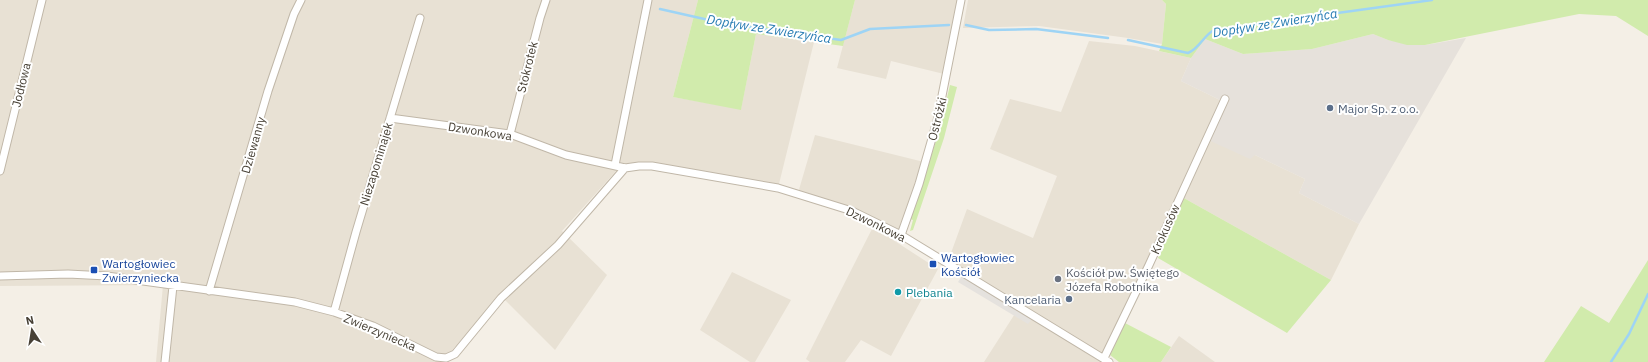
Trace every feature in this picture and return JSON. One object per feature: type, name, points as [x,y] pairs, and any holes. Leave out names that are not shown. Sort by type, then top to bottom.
[{"type":"street","name":"Jodłowa","points":[[0,171],[42,0]]},
{"type":"street","name":"Dziewanny","points":[[209,291],[268,91],[294,14],[301,0]]},
{"type":"street","name":"Stokrotek","points":[[510,134],[546,0]]},
{"type":"street","points":[[615,165],[648,0]]},
{"type":"street","name":"Ostróżki","points":[[901,235],[919,184],[937,121],[961,0]]},
{"type":"street","name":"Niezapominajek","points":[[334,312],[356,232],[420,18]]},
{"type":"street","name":"Krokusów","points":[[1107,360],[1149,264],[1226,99]]},
{"type":"street","name":"Dzwonkowa","points":[[390,118],[510,134],[566,154],[625,168],[652,166],[778,188],[852,211],[901,235],[1107,360]]},
{"type":"street","name":"Zwierzyniecka","points":[[0,276],[68,274],[107,276],[295,302],[334,312],[373,326],[436,357],[446,360],[464,344],[501,298],[558,245],[625,168]]},
{"type":"street","points":[[165,362],[173,286]]},
{"type":"shaded area","points":[[0,0],[698,0],[673,97],[741,109],[756,34],[814,42],[778,188],[615,165],[616,171],[562,231],[607,275],[555,350],[501,296],[443,362],[156,362],[163,285],[0,286]]},
{"type":"shaded area","points":[[855,0],[957,0],[944,74],[891,61],[886,79],[837,68]]},
{"type":"shaded area","points":[[968,0],[1162,0],[1166,4],[1162,44],[1039,26],[963,28]]},
{"type":"shaded area","points":[[1373,34],[1388,40],[1425,45],[1466,38],[1359,224],[1299,193],[1305,179],[1255,155],[1250,159],[1204,138],[1222,101],[1181,81],[1191,58],[1205,39],[1243,54],[1312,49]]},
{"type":"shaded area","points":[[1089,41],[1135,46],[1191,58],[1181,81],[1222,101],[1255,155],[1305,179],[1299,193],[1359,224],[1331,280],[1182,197],[1104,358],[1110,362],[984,362],[1018,309],[947,264],[967,209],[1033,238],[1057,176],[990,149],[1010,99],[1061,112]]},
{"type":"shaded area","points":[[815,135],[924,162],[901,235],[798,193]]},
{"type":"shaded area","points":[[873,227],[938,269],[891,356],[861,340],[845,362],[810,362],[806,359]]},
{"type":"shaded area","points":[[732,272],[791,300],[755,362],[750,362],[700,330]]},
{"type":"shaded area","points":[[962,276],[1032,319],[1028,324],[958,282]]},
{"type":"shaded area","points":[[1179,336],[1215,362],[1161,362]]},
{"type":"green space","points":[[698,0],[855,0],[843,46],[756,34],[741,110],[673,97]]},
{"type":"green space","points":[[1162,0],[1648,0],[1648,36],[1616,16],[1579,14],[1425,45],[1407,45],[1373,34],[1312,49],[1243,54],[1205,39],[1191,58],[1159,51],[1162,44],[1166,4]]},
{"type":"green space","points":[[950,85],[957,87],[944,138],[913,230],[910,231],[913,220],[910,219],[938,135]]},
{"type":"green space","points":[[1182,197],[1331,280],[1287,333],[1158,258]]},
{"type":"green space","points":[[1648,260],[1648,362],[1544,362],[1581,306],[1609,323]]},
{"type":"green space","points":[[1125,323],[1171,347],[1161,362],[1119,362],[1110,355]]},
{"type":"waterway","name":"Dopływ ze Zwierzyńca","points":[[1128,40],[1188,53],[1196,48],[1207,35],[1214,30],[1432,0]]},
{"type":"waterway","name":"Dopływ ze Zwierzyńca","points":[[660,9],[722,23],[841,40],[870,29],[949,25]]},
{"type":"waterway","name":"Dopływ ze Zwierzyńca","points":[[966,25],[989,30],[1036,29],[1108,38]]},
{"type":"waterway","points":[[1611,362],[1629,334],[1648,294]]},
{"type":"place","name":"Major Sp. z o.o.","points":[[1330,108]]},
{"type":"place","name":"Wartogłowiec Kościół","points":[[933,264]]},
{"type":"place","name":"Wartogłowiec Zwierzyniecka","points":[[94,270]]},
{"type":"place","name":"Kościół pw. Świętego Józefa Robotnika","points":[[1058,279]]},
{"type":"place","name":"Plebania","points":[[898,292]]},
{"type":"place","name":"Kancelaria","points":[[1069,299]]}]
